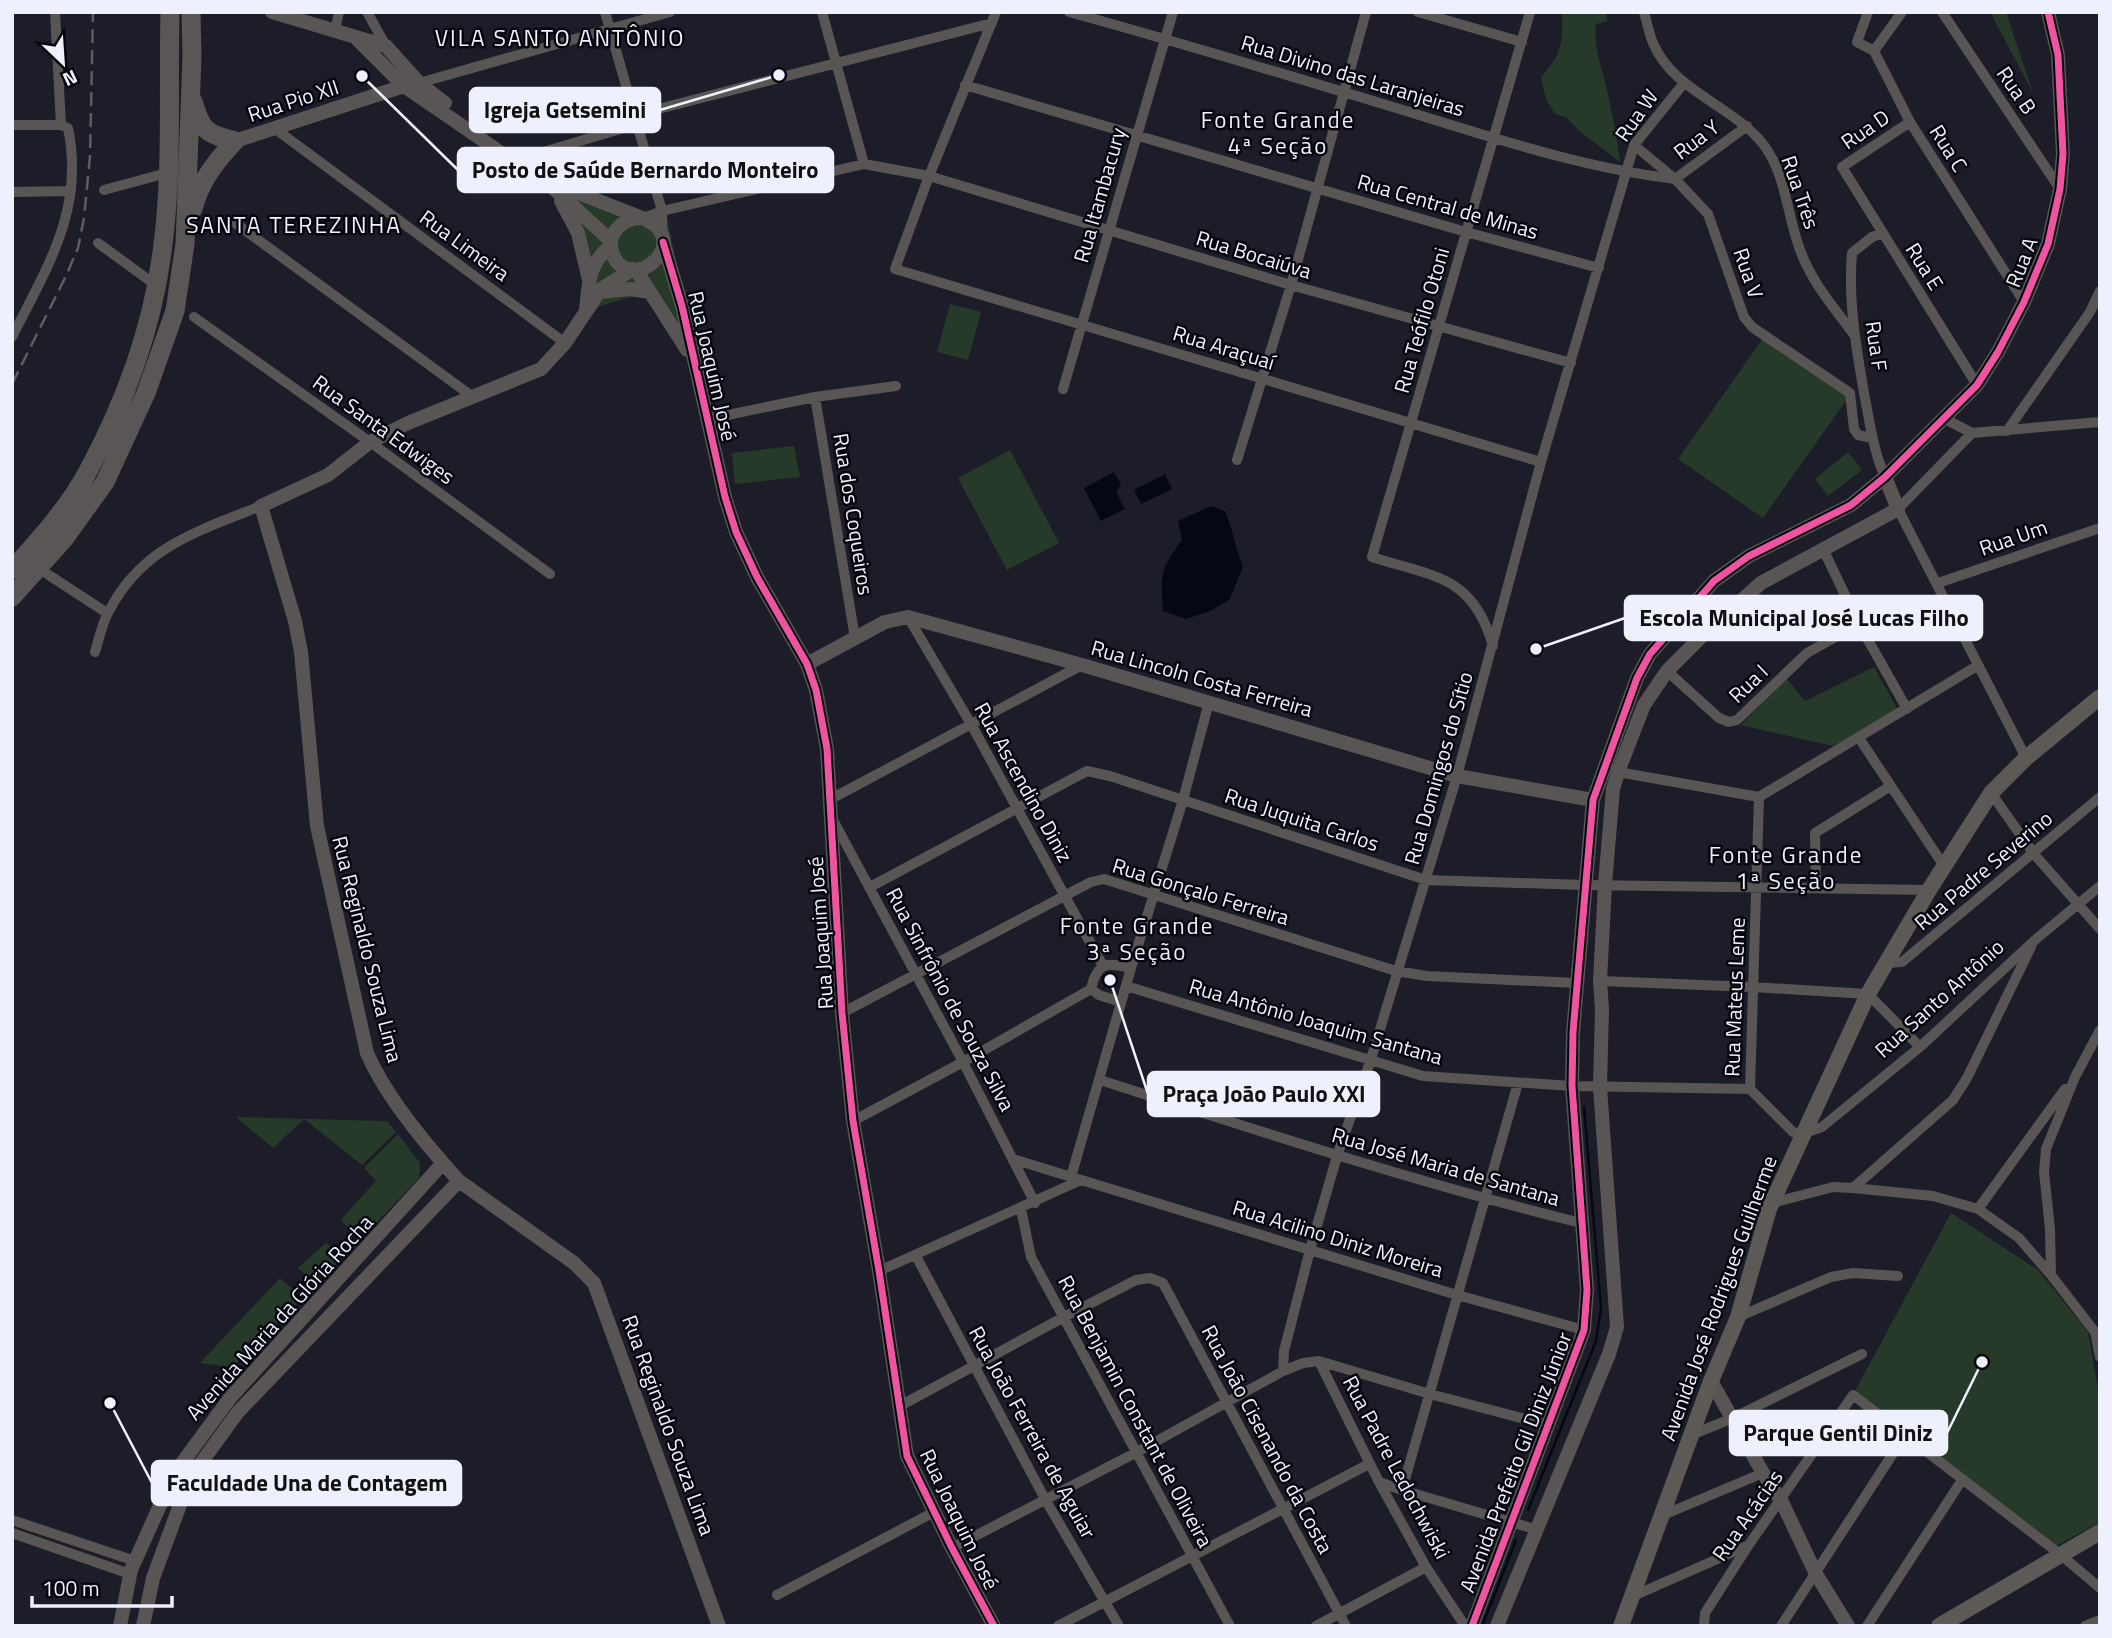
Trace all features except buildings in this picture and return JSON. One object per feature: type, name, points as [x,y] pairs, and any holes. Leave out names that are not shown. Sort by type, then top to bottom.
[{"type":"highway","points":[[12,570],[46,532],[86,474],[130,382],[157,286],[162,249],[167,173],[170,12]]},
{"type":"highway","points":[[12,597],[64,538],[105,482],[146,393],[175,311],[185,244],[191,12]]},
{"type":"highway","points":[[185,244],[202,184],[216,162],[235,141],[211,135],[200,121],[190,85]]},
{"type":"main road","name":"Avenida José Rodrigues Guilherme","points":[[1621,1626],[1711,1381],[1738,1317],[1772,1203],[1868,994],[1929,890],[1991,793],[2026,758],[2100,697]]},
{"type":"main road","points":[[1939,1626],[2100,1532]]},
{"type":"street","points":[[55,12],[61,125]]},
{"type":"street","points":[[272,12],[386,46]]},
{"type":"street","points":[[335,30],[340,12]]},
{"type":"street","points":[[367,12],[412,84]]},
{"type":"street","points":[[95,652],[107,613],[127,581],[153,555],[188,535],[261,506],[328,475],[370,442],[408,423],[541,369],[565,343],[599,292],[634,270],[644,269],[656,262],[662,251],[662,211],[605,12]]},
{"type":"street","name":"Rua Pio XII","points":[[235,141],[412,84],[670,12]]},
{"type":"street","points":[[585,311],[594,262],[611,243],[615,230],[627,220],[864,164],[821,12]]},
{"type":"street","name":"Rua Divino das Laranjeiras","points":[[1069,12],[1494,138],[1626,173]]},
{"type":"street","name":"Rua Itambacury","points":[[1063,388],[1173,12]]},
{"type":"street","points":[[1237,460],[1291,285],[1366,12]]},
{"type":"street","points":[[1418,12],[1522,42]]},
{"type":"street","name":"Rua Teófilo Otoni","points":[[1493,646],[1486,621],[1478,606],[1464,592],[1448,582],[1372,557],[1530,12]]},
{"type":"street","name":"Rua Três","points":[[1644,12],[1653,44],[1667,66],[1684,83],[1747,126],[1765,146],[1776,167],[1802,254],[1815,281],[1854,336]]},
{"type":"street","points":[[1868,12],[1857,42],[1874,51],[1902,12]]},
{"type":"street","name":"Rua B","points":[[1942,12],[2060,190]]},
{"type":"street","name":"Rua A","points":[[1885,477],[1976,385],[1998,352],[2024,302],[2048,244],[2060,190],[2063,153],[2058,55],[2048,12]]},
{"type":"street","points":[[518,161],[636,119],[994,17]]},
{"type":"street","points":[[929,176],[994,17]]},
{"type":"street","points":[[355,37],[412,84],[545,180],[611,243],[617,261],[634,270]]},
{"type":"street","name":"Rua C","points":[[1874,51],[1910,122],[2024,302]]},
{"type":"street","name":"Rua W","points":[[1626,173],[1634,145],[1684,83]]},
{"type":"street","name":"Rua Central de Minas","points":[[965,85],[1466,232],[1599,268]]},
{"type":"street","name":"Rua D","points":[[1842,167],[1910,122]]},
{"type":"street","points":[[12,125],[61,125],[68,128],[71,143],[71,191],[67,219],[55,253],[12,337]]},
{"type":"street","name":"Rua Y","points":[[1626,173],[1675,179],[1747,126]]},
{"type":"street","name":"Rua Limeira","points":[[274,128],[565,343]]},
{"type":"street","name":"Rua V","points":[[1634,145],[1675,179],[1708,214],[1744,317],[1752,327],[1850,393],[1854,429],[1858,435],[1872,438]]},
{"type":"street","name":"Rua Bocaiúva","points":[[864,164],[929,176],[1291,285],[1571,363]]},
{"type":"street","name":"Rua E","points":[[1842,167],[1976,385]]},
{"type":"street","points":[[104,190],[167,173]]},
{"type":"street","name":"Rua Domingos do Sítio","points":[[1283,1371],[1284,1351],[1310,1250],[1457,776],[1541,462],[1626,173]]},
{"type":"street","name":"Rua Araçuaí","points":[[929,176],[895,270],[1541,462]]},
{"type":"street","points":[[545,180],[655,225],[663,240]]},
{"type":"street","points":[[12,192],[71,191]]},
{"type":"street","points":[[558,194],[578,233],[589,280]]},
{"type":"street","points":[[232,220],[473,397]]},
{"type":"street","name":"Rua F","points":[[1882,233],[1872,237],[1852,253],[1851,269],[1854,336],[1875,454],[1885,477]]},
{"type":"street","name":"Rua Joaquim José","points":[[663,240],[682,306],[724,497],[757,577],[807,664],[823,716],[842,1013],[853,1121],[907,1456],[994,1626]]},
{"type":"street","points":[[98,243],[157,286]]},
{"type":"street","name":"Rua Joaquim José","points":[[634,270],[693,360]]},
{"type":"street","points":[[599,292],[630,289],[650,292]]},
{"type":"street","points":[[2007,431],[2095,312],[2100,291]]},
{"type":"street","name":"Rua Santa Edwiges","points":[[194,317],[550,574]]},
{"type":"street","points":[[708,419],[816,397],[897,386]]},
{"type":"street","name":"Rua dos Coqueiros","points":[[816,397],[855,638]]},
{"type":"street","points":[[1945,419],[1972,433],[2100,422]]},
{"type":"street","name":"Avenida Prefeito Gil Diniz Júnior","points":[[1497,1626],[1499,1615],[1538,1530],[1609,1354],[1617,1327],[1600,1087],[1600,981],[1613,789],[1644,705],[1667,671],[1761,583],[1898,509],[1972,433]]},
{"type":"street","points":[[1885,477],[1898,509],[2026,758]]},
{"type":"street","name":"Avenida Prefeito Gil Diniz Júnior","points":[[1472,1626],[1584,1330],[1587,1290],[1572,1086],[1576,983],[1594,800],[1637,678],[1650,654],[1714,581],[1748,556],[1851,505],[1885,477]]},
{"type":"street","name":"Rua Reginaldo Souza Lima","points":[[261,506],[295,621],[301,652],[317,825],[367,1053],[377,1076],[443,1164],[459,1181],[573,1262],[594,1283],[719,1626]]},
{"type":"street","name":"Rua Um","points":[[1938,583],[2100,528]]},
{"type":"street","points":[[1823,549],[1860,624],[1908,709]]},
{"type":"street","points":[[38,568],[107,613]]},
{"type":"street","points":[[807,664],[885,622],[908,617]]},
{"type":"street","name":"Rua Lincoln Costa Ferreira","points":[[908,617],[1082,664],[1457,776],[1594,800]]},
{"type":"street","name":"Rua Ascendino Diniz","points":[[908,617],[971,724],[1103,966]]},
{"type":"street","name":"Rua I","points":[[1667,671],[1718,718],[1729,722],[1737,720],[1807,653],[1860,624]]},
{"type":"street","points":[[829,807],[971,724],[1082,664]]},
{"type":"street","points":[[1618,772],[1759,797],[1977,666]]},
{"type":"street","points":[[879,1272],[1035,1203],[1076,1178],[1130,968],[1183,800],[1209,702]]},
{"type":"street","points":[[1859,738],[1889,787],[1944,866]]},
{"type":"street","name":"Rua Juquita Carlos","points":[[1015,808],[1087,771],[1110,776],[1426,880],[1929,890]]},
{"type":"street","points":[[1816,887],[1815,833],[1889,787]]},
{"type":"street","points":[[1991,793],[2034,854],[2100,929]]},
{"type":"street","name":"Rua Mateus Leme","points":[[1759,797],[1750,1089],[1793,1132],[1802,1134]]},
{"type":"street","name":"Rua Padre Severino","points":[[1886,963],[1902,962],[2100,797]]},
{"type":"street","name":"Rua Sinfrônio de Souza Silva","points":[[829,807],[1035,1203]]},
{"type":"street","points":[[870,887],[1015,808]]},
{"type":"street","name":"Rua Gonçalo Ferreira","points":[[842,1013],[1064,895],[1104,878],[1396,971],[1427,976],[1576,983]]},
{"type":"street","name":"Rua Santo Antônio","points":[[1802,1134],[1822,1128],[1920,1047],[2035,940],[2100,887]]},
{"type":"street","points":[[1853,1188],[1953,1100],[1967,1078],[2035,940]]},
{"type":"street","points":[[853,1121],[1091,989],[1094,976],[1103,966],[1110,963],[1130,968]]},
{"type":"street","points":[[1600,981],[1753,986],[1868,994],[1920,1047]]},
{"type":"street","name":"Rua Antônio Joaquim Santana","points":[[1126,986],[1423,1076],[1572,1086],[1750,1089]]},
{"type":"street","points":[[1091,989],[1099,995],[1121,1002]]},
{"type":"street","points":[[1978,1209],[2074,1077],[2099,1037]]},
{"type":"street","points":[[2051,1275],[2050,1229],[2043,1172],[2046,1149],[2074,1077]]},
{"type":"street","name":"Rua José Maria de Santana","points":[[1100,1080],[1337,1156],[1485,1199],[1581,1223]]},
{"type":"street","points":[[1402,1490],[1518,1083]]},
{"type":"street","name":"Rua Acilino Diniz Moreira","points":[[1013,1159],[1457,1295],[1584,1330]]},
{"type":"street","name":"Avenida Maria da Glória Rocha","points":[[120,1626],[132,1567],[174,1474],[230,1398],[443,1164]]},
{"type":"street","name":"Avenida Maria da Glória Rocha","points":[[143,1626],[153,1578],[190,1478],[216,1440],[247,1402],[459,1181]]},
{"type":"street","points":[[1772,1203],[1833,1188],[1853,1188],[1933,1196],[1978,1209],[2019,1238],[2051,1275],[2097,1330],[2100,1354]]},
{"type":"street","name":"Rua Benjamin Constant de Oliveira","points":[[1021,1209],[1031,1257],[1230,1626]]},
{"type":"street","name":"Rua João Ferreira de Aguiar","points":[[916,1256],[1045,1499],[1119,1626]]},
{"type":"street","points":[[1738,1317],[1831,1277],[1853,1273],[1898,1276]]},
{"type":"street","name":"Rua João Cisenando da Costa","points":[[1064,1317],[1136,1280],[1150,1278],[1163,1283],[1346,1626]]},
{"type":"street","points":[[898,1407],[1064,1317]]},
{"type":"street","points":[[1691,1435],[1733,1418],[1862,1354]]},
{"type":"street","points":[[952,1548],[1137,1452],[1283,1371],[1303,1363],[1319,1361],[1548,1425]]},
{"type":"street","name":"Rua Padre Ledochwiski","points":[[1319,1361],[1369,1464],[1426,1567],[1465,1626]]},
{"type":"street","points":[[1711,1381],[1763,1474],[1781,1500],[1816,1574],[1848,1626]]},
{"type":"street","name":"Rua Acácias","points":[[1704,1626],[1705,1613],[1748,1546],[1853,1395],[1905,1434]]},
{"type":"street","points":[[1780,1626],[1905,1434],[2100,1588]]},
{"type":"street","points":[[1058,1626],[1369,1464]]},
{"type":"street","points":[[1661,1516],[1763,1474]]},
{"type":"street","points":[[1867,1626],[1962,1480]]},
{"type":"street","points":[[1379,1482],[1538,1530]]},
{"type":"street","points":[[777,1595],[934,1512]]},
{"type":"street","points":[[12,1520],[132,1567]]},
{"type":"street","points":[[12,1534],[132,1567]]},
{"type":"street","points":[[1631,1597],[1748,1546]]},
{"type":"street","points":[[1316,1626],[1426,1567]]},
{"type":"street","points":[[2085,1626],[2100,1620]]},
{"type":"green space","points":[[1562,12],[1606,12],[1607,21],[1596,24],[1596,43],[1620,162],[1566,117],[1555,114],[1546,100],[1541,77],[1560,48]]},
{"type":"green space","points":[[1990,12],[2006,12],[2033,93]]},
{"type":"green space","points":[[547,179],[641,212],[665,207],[696,362],[646,298],[635,296],[600,306],[572,336],[592,278]]},
{"type":"green space","points":[[950,304],[981,312],[968,360],[937,352]]},
{"type":"green space","points":[[1764,337],[1849,396],[1763,518],[1678,459]]},
{"type":"green space","points":[[794,446],[800,477],[735,484],[732,453]]},
{"type":"green space","points":[[1010,450],[1059,543],[1007,570],[958,478]]},
{"type":"green space","points":[[1848,452],[1862,470],[1828,496],[1815,479]]},
{"type":"green space","points":[[1874,667],[1899,712],[1833,746],[1741,725],[1786,678],[1805,701]]},
{"type":"green space","points":[[236,1117],[387,1121],[396,1132],[362,1165],[304,1119],[273,1148]]},
{"type":"green space","points":[[398,1134],[420,1163],[419,1178],[359,1241],[342,1221],[343,1217],[376,1181],[364,1168]]},
{"type":"green space","points":[[1951,1213],[2038,1270],[2088,1332],[2100,1400],[2100,1522],[2054,1547],[1855,1391]]},
{"type":"green space","points":[[326,1243],[342,1258],[316,1285],[298,1268]]},
{"type":"green space","points":[[280,1278],[302,1298],[233,1367],[200,1363]]},
{"type":"shaded area","points":[[1114,472],[1121,485],[1116,492],[1125,509],[1101,521],[1084,488]]},
{"type":"shaded area","points":[[1165,474],[1172,489],[1141,504],[1134,490]]},
{"type":"shaded area","points":[[1211,506],[1225,511],[1243,567],[1229,600],[1210,611],[1186,619],[1163,611],[1163,573],[1182,540],[1178,521]]},
{"type":"waterway","points":[[1528,1510],[1596,1341],[1601,1308],[1584,1107]]},
{"type":"waterway","points":[[1482,1626],[1516,1540]]},
{"type":"railway","points":[[12,384],[78,248],[90,156],[93,12]]},
{"type":"cycle path","points":[[1472,1626],[1584,1330],[1587,1290],[1572,1086],[1573,1032],[1593,800],[1637,678],[1650,654],[1714,581],[1749,556],[1851,505],[1885,477],[1977,385],[1998,352],[2024,302],[2048,244],[2060,189],[2063,154],[2058,55],[2048,12]]},
{"type":"cycle path","points":[[663,242],[682,306],[725,497],[736,532],[757,577],[807,664],[816,690],[827,749],[842,1013],[853,1121],[907,1456],[994,1626]]},
{"type":"place","name":"Igreja Getsemini","points":[[779,75]]},
{"type":"place","name":"Posto de Saúde Bernardo Monteiro","points":[[362,76]]},
{"type":"place","name":"Escola Municipal José Lucas Filho","points":[[1536,649]]},
{"type":"place","name":"Praça João Paulo XXI","points":[[1110,980]]},
{"type":"place","name":"Parque Gentil Diniz","points":[[1982,1362]]},
{"type":"place","name":"Faculdade Una de Contagem","points":[[110,1403]]},
{"type":"district","name":"VILA SANTO ANTÔNIO","points":[[560,37]]},
{"type":"district","name":"Fonte Grande 4ª Seção","points":[[1278,132]]},
{"type":"district","name":"SANTA TEREZINHA","points":[[294,224]]},
{"type":"district","name":"Fonte Grande 1ª Seção","points":[[1786,867]]},
{"type":"district","name":"Fonte Grande 3ª Seção","points":[[1137,938]]}]
